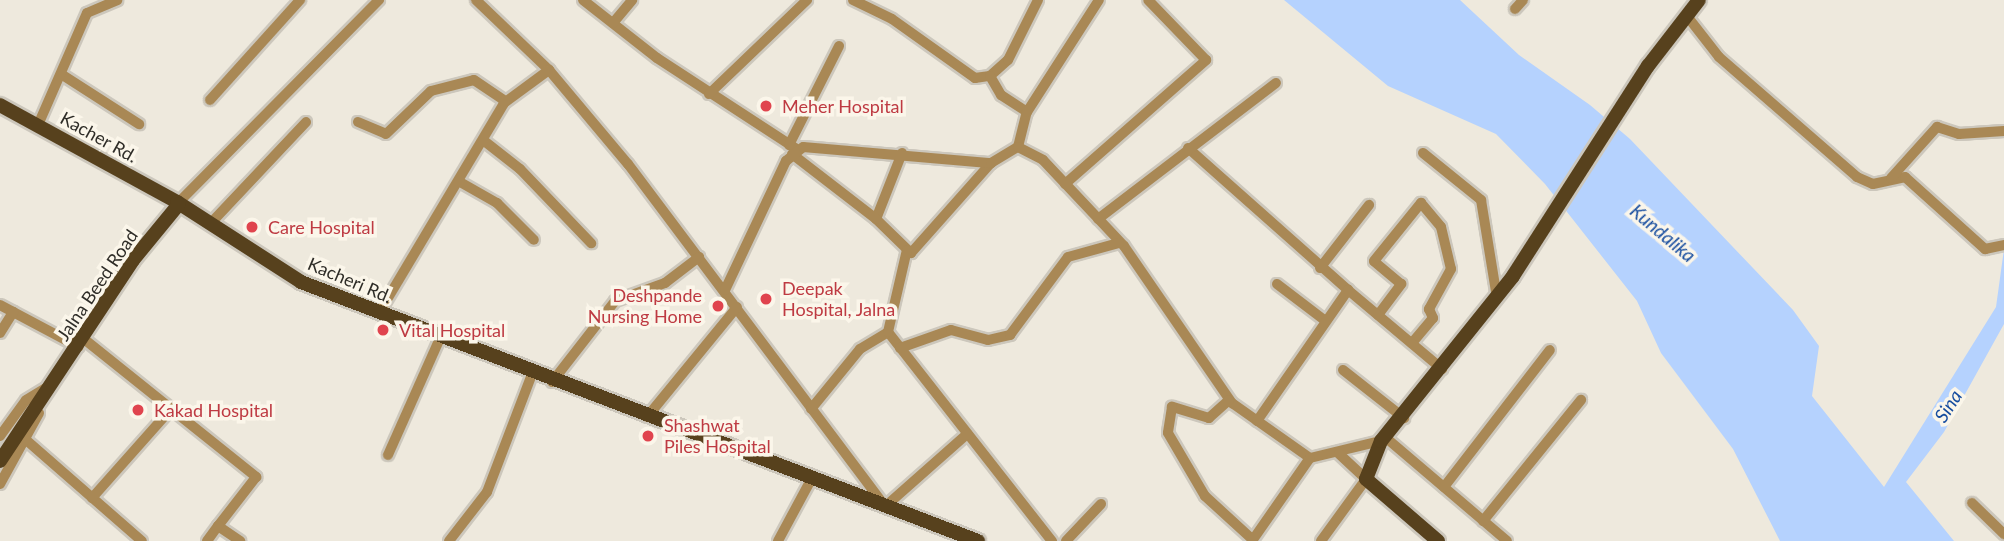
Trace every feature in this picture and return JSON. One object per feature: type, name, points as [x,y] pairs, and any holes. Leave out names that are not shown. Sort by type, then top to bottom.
[{"type":"main road","points":[[1438,541],[1366,479],[1383,439],[1404,418],[1497,298],[1591,153],[1699,0]]},
{"type":"main road","name":"Kacher Rd.","points":[[0,105],[179,203]]},
{"type":"main road","name":"Kacheri Rd.","points":[[179,203],[301,282],[517,369],[813,476],[978,541]]},
{"type":"main road","name":"Jalna Beed Road","points":[[0,461],[28,412],[81,343],[133,260],[179,203]]},
{"type":"street","points":[[38,125],[87,13],[117,0]]},
{"type":"street","points":[[210,100],[300,0]]},
{"type":"street","points":[[179,203],[379,0]]},
{"type":"street","points":[[476,0],[549,70],[725,290],[811,409],[885,503],[967,434]]},
{"type":"street","points":[[583,0],[709,94],[793,150],[876,219],[911,253],[991,163],[1018,147],[1027,112],[1099,0]]},
{"type":"street","points":[[613,23],[632,0]]},
{"type":"street","points":[[709,94],[807,0]]},
{"type":"street","points":[[853,0],[892,19],[975,78],[990,76],[1008,60],[1038,0]]},
{"type":"street","points":[[1065,184],[1206,60],[1148,0]]},
{"type":"street","points":[[1515,9],[1523,0]]},
{"type":"street","points":[[1687,16],[1719,57],[1857,177],[1873,184],[1891,178],[1911,180],[1985,249],[1998,246]]},
{"type":"street","points":[[725,290],[793,150],[839,47]]},
{"type":"street","points":[[379,313],[460,182],[505,101],[549,70]]},
{"type":"street","points":[[61,74],[139,124]]},
{"type":"street","points":[[990,76],[1001,95],[1027,112]]},
{"type":"street","points":[[358,122],[386,134],[431,91],[471,80],[505,101]]},
{"type":"street","points":[[1098,219],[1276,83]]},
{"type":"street","points":[[210,224],[306,122]]},
{"type":"street","points":[[1891,178],[1937,127],[1959,134],[1985,130],[2004,131]]},
{"type":"street","points":[[483,140],[520,169],[591,243]]},
{"type":"street","points":[[793,150],[811,145],[991,163]]},
{"type":"street","points":[[1018,147],[1035,153],[1119,243],[1230,400],[1310,458],[1339,454],[1383,439],[1507,541]]},
{"type":"street","points":[[1188,148],[1320,268],[1442,369]]},
{"type":"street","points":[[876,219],[902,153]]},
{"type":"street","points":[[1423,153],[1481,200],[1497,298]]},
{"type":"street","points":[[460,182],[497,203],[534,240]]},
{"type":"street","points":[[1378,316],[1401,284],[1374,261],[1421,203],[1441,227],[1451,269],[1429,309],[1433,318],[1412,343]]},
{"type":"street","points":[[1320,268],[1369,205]]},
{"type":"street","points":[[900,348],[951,330],[988,340],[1010,335],[1068,257],[1119,243]]},
{"type":"street","points":[[811,409],[860,349],[888,332],[907,250]]},
{"type":"street","points":[[552,382],[615,301],[665,283],[699,257]]},
{"type":"street","points":[[1277,284],[1323,319]]},
{"type":"street","points":[[1257,421],[1323,319],[1348,290]]},
{"type":"street","points":[[0,305],[81,343],[171,409],[256,477],[207,541]]},
{"type":"street","points":[[647,417],[737,307]]},
{"type":"street","points":[[0,333],[13,312]]},
{"type":"street","points":[[888,332],[1052,541]]},
{"type":"street","points":[[388,455],[440,338]]},
{"type":"street","points":[[1444,487],[1550,350]]},
{"type":"street","points":[[1343,370],[1404,418]]},
{"type":"street","points":[[449,541],[489,486],[532,374]]},
{"type":"street","points":[[0,436],[26,400],[49,383]]},
{"type":"street","points":[[0,484],[25,439],[49,383]]},
{"type":"street","points":[[1230,400],[1209,418],[1172,407],[1168,433],[1205,496],[1252,541],[1310,458]]},
{"type":"street","points":[[1483,521],[1581,400]]},
{"type":"street","points":[[92,498],[171,409]]},
{"type":"street","points":[[25,439],[142,541]]},
{"type":"street","points":[[1321,541],[1366,479],[1339,454]]},
{"type":"street","points":[[778,541],[813,476]]},
{"type":"street","points":[[1972,503],[2004,534]]},
{"type":"street","points":[[1066,541],[1101,504]]},
{"type":"street","points":[[218,526],[240,541]]},
{"type":"water","points":[[1284,0],[1460,0],[1519,55],[1590,105],[1630,139],[1793,310],[1819,346],[1812,396],[1884,487],[1996,307],[2004,249],[2004,324],[1944,432],[1906,482],[1954,541],[1780,541],[1733,449],[1661,353],[1637,301],[1545,184],[1496,134],[1388,86]]},
{"type":"place","name":"Meher Hospital","points":[[766,106]]},
{"type":"place","name":"Care Hospital","points":[[252,227]]},
{"type":"place","name":"Deepak Hospital, Jalna","points":[[766,299]]},
{"type":"place","name":"Deshpande Nursing Home","points":[[718,306]]},
{"type":"place","name":"Vital Hospital","points":[[383,330]]},
{"type":"place","name":"Kakad Hospital","points":[[138,410]]},
{"type":"place","name":"Shashwat Piles Hospital","points":[[648,436]]},
{"type":"water label","name":"Kundalika","points":[[1663,233]]},
{"type":"water label","name":"Sina","points":[[1948,406]]}]
